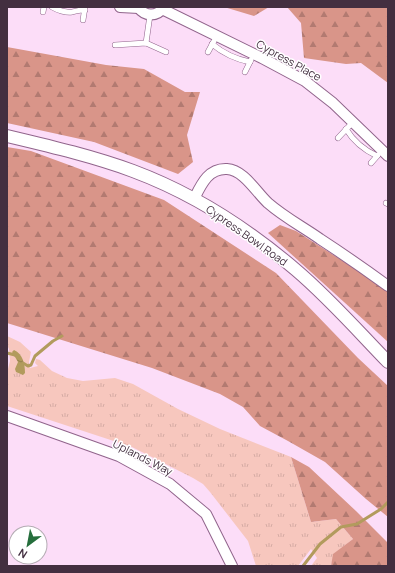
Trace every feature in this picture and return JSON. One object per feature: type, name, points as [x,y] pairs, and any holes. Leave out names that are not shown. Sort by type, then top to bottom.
[{"type":"street","points":[[120,7],[139,8],[145,14],[150,15]]},
{"type":"street","name":"Cypress Place","points":[[150,15],[157,14],[163,8],[214,40],[305,81],[324,95],[349,126],[383,154]]},
{"type":"street","name":"Cypress Bowl Road","points":[[7,136],[67,151],[133,171],[163,184],[224,217],[267,247],[295,270],[325,297],[388,362]]},
{"type":"street","points":[[194,200],[206,177],[211,173],[220,169],[232,170],[244,178],[279,212],[388,286]]},
{"type":"street","name":"Uplands Way","points":[[7,416],[119,456],[170,484],[206,514],[232,566]]},
{"type":"lane","points":[[52,7],[56,10],[71,12],[85,8],[83,20]]},
{"type":"lane","points":[[146,43],[150,15]]},
{"type":"lane","points":[[208,52],[214,40]]},
{"type":"lane","points":[[115,45],[146,43],[166,52]]},
{"type":"lane","points":[[245,72],[252,58]]},
{"type":"lane","points":[[338,138],[349,126]]},
{"type":"lane","points":[[371,163],[383,154]]},
{"type":"green space","points":[[224,7],[269,7],[254,16]]},
{"type":"green space","points":[[287,7],[388,7],[388,83],[361,63],[346,64],[304,58],[301,23]]},
{"type":"green space","points":[[7,47],[106,65],[144,69],[185,92],[200,92],[187,135],[193,162],[178,174],[94,142],[7,123]]},
{"type":"green space","points":[[7,147],[31,151],[164,200],[276,273],[358,358],[388,386],[388,517],[325,462],[260,426],[243,407],[220,394],[152,368],[7,323]]},
{"type":"green space","points":[[280,225],[296,231],[388,290],[388,342],[268,233]]},
{"type":"green space","points":[[7,336],[20,342],[31,352],[29,362],[30,368],[38,366],[35,363],[36,359],[40,360],[52,371],[67,378],[83,381],[115,378],[133,384],[178,409],[220,429],[291,457],[311,522],[336,519],[353,539],[334,554],[331,566],[311,566],[317,558],[311,549],[298,566],[256,566],[248,541],[203,484],[132,447],[7,406],[7,373],[10,361]]},
{"type":"green space","points":[[291,457],[309,467],[388,543],[388,566],[331,566],[333,554],[353,539],[336,519],[311,522]]},
{"type":"water","points":[[14,350],[20,354],[23,360],[25,373],[23,375],[16,372],[15,369],[18,362],[12,352]]},
{"type":"waterway","points":[[23,363],[28,366],[31,365],[35,356],[53,341],[62,336]]},
{"type":"waterway","points":[[7,353],[15,355]]},
{"type":"waterway","points":[[303,566],[320,544],[341,527],[357,524],[381,509],[388,502]]}]
